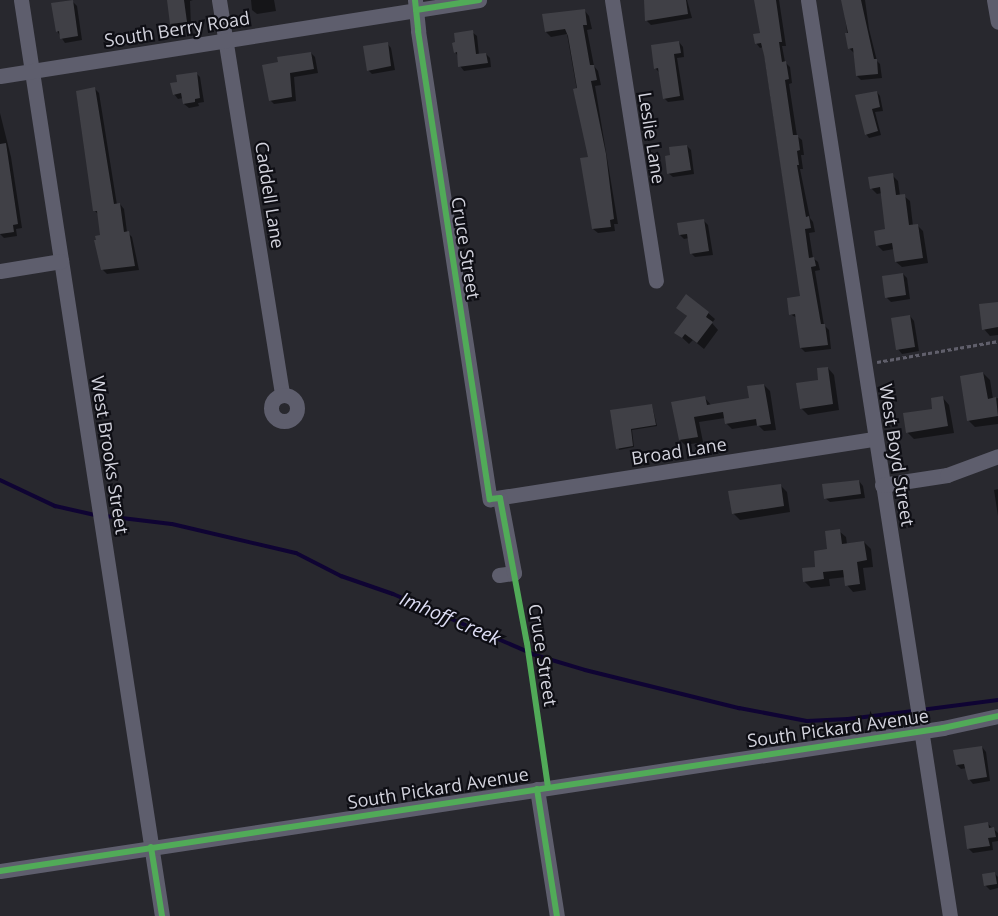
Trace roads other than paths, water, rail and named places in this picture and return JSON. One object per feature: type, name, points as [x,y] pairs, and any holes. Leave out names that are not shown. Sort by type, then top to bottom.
[{"type":"street","name":"West Brooks Street","points":[[21,0],[162,916]]},
{"type":"street","name":"Caddell Lane","points":[[219,0],[282,395]]},
{"type":"street","name":"South Berry Road","points":[[0,76],[415,5],[478,0]]},
{"type":"street","name":"Leslie Lane","points":[[612,0],[656,282]]},
{"type":"street","name":"West Boyd Street","points":[[808,0],[950,916]]},
{"type":"street","points":[[994,0],[998,22]]},
{"type":"street","name":"Cruce Street","points":[[415,5],[506,574]]},
{"type":"street","points":[[0,271],[61,261]]},
{"type":"street","name":"Broad Lane","points":[[495,499],[875,439]]},
{"type":"street","points":[[882,485],[947,475],[998,456]]},
{"type":"street","name":"South Pickard Avenue","points":[[0,870],[542,788],[998,716]]},
{"type":"street","points":[[542,788],[557,916]]},
{"type":"waterway","name":"Imhoff Creek","points":[[0,480],[55,506],[95,515]]},
{"type":"waterway","name":"Imhoff Creek","points":[[105,516],[172,524],[296,553],[341,576],[393,594],[535,655],[585,670],[739,708],[807,721],[848,719],[914,711]]},
{"type":"waterway","name":"Imhoff Creek","points":[[921,710],[998,700]]}]
